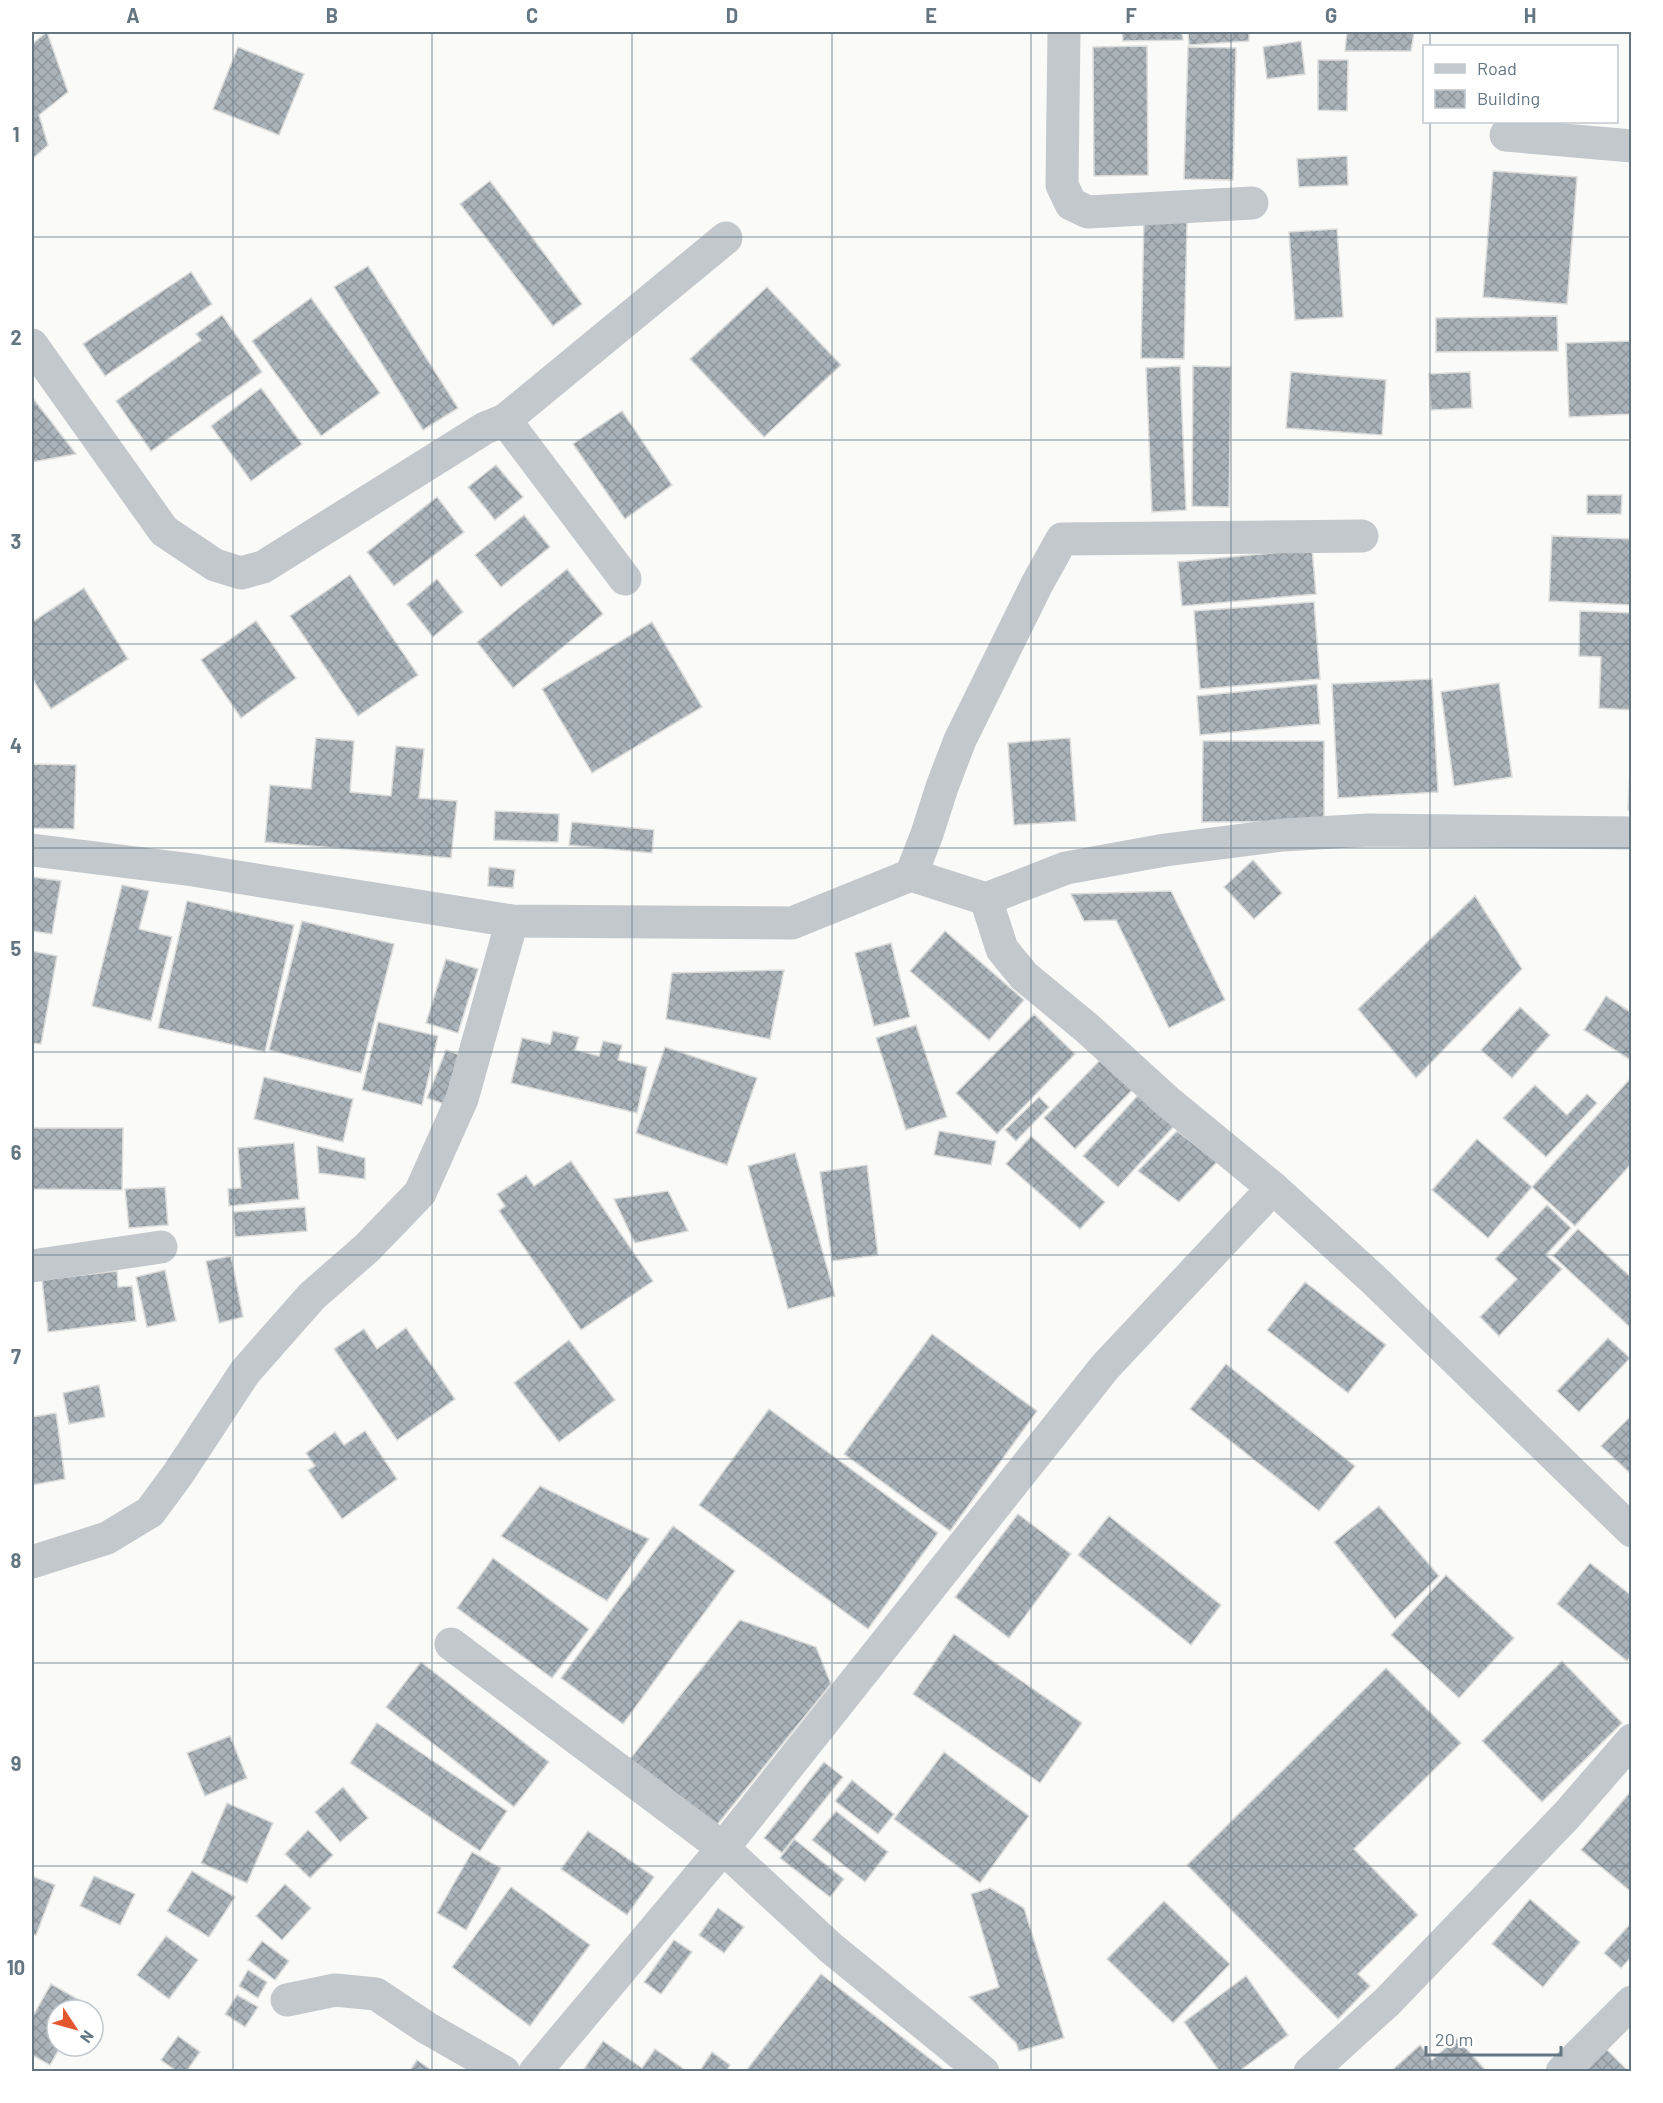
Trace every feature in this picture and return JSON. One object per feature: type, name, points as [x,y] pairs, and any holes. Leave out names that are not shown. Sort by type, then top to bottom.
[{"type":"street","points":[[1064,32],[1062,185],[1071,204],[1088,212],[1252,203]]},
{"type":"street","points":[[1506,135],[1632,146]]},
{"type":"street","points":[[32,345],[164,531],[214,565],[241,573],[263,567],[485,428],[505,420],[726,238]]},
{"type":"street","points":[[505,420],[625,579]]},
{"type":"street","points":[[911,875],[960,740],[1037,584],[1062,539],[1362,536]]},
{"type":"street","points":[[32,850],[192,870],[512,921],[792,923],[911,875],[986,899],[1066,868],[1165,850],[1282,835],[1369,830],[1632,833]]},
{"type":"street","points":[[986,899],[1002,948],[1024,976],[1087,1028],[1167,1101],[1273,1188],[1374,1280],[1632,1532]]},
{"type":"street","points":[[32,1562],[107,1538],[150,1512],[178,1474],[245,1372],[312,1296],[367,1248],[420,1193],[462,1099],[512,921]]},
{"type":"street","points":[[535,2072],[723,1848],[1105,1367],[1273,1188]]},
{"type":"street","points":[[32,1266],[161,1247]]},
{"type":"street","points":[[451,1644],[723,1848],[831,1948],[983,2072]]},
{"type":"street","points":[[1310,2072],[1387,2002],[1567,1815],[1632,1740]]},
{"type":"street","points":[[287,2000],[335,1990],[376,1994],[427,2028],[504,2072]]},
{"type":"street","points":[[1562,2072],[1632,2002]]},
{"type":"building","points":[[47,32],[68,92],[39,115],[48,145],[32,159],[32,44]]},
{"type":"building","points":[[1122,32],[1182,32],[1183,40],[1123,41]]},
{"type":"building","points":[[1188,32],[1249,32],[1249,41],[1189,45]]},
{"type":"building","points":[[1347,32],[1414,32],[1411,51],[1345,51]]},
{"type":"building","points":[[1301,41],[1305,74],[1267,79],[1263,47]]},
{"type":"building","points":[[1147,46],[1148,175],[1094,176],[1093,47]]},
{"type":"building","points":[[238,47],[304,74],[279,135],[213,109]]},
{"type":"building","points":[[1188,47],[1236,48],[1233,180],[1184,179]]},
{"type":"building","points":[[1318,60],[1348,60],[1347,111],[1318,110]]},
{"type":"building","points":[[1347,156],[1348,185],[1299,187],[1297,159]]},
{"type":"building","points":[[1493,171],[1577,177],[1567,304],[1483,297]]},
{"type":"building","points":[[490,181],[582,304],[553,326],[460,204]]},
{"type":"building","points":[[1144,218],[1187,219],[1184,359],[1141,358]]},
{"type":"building","points":[[1337,229],[1343,317],[1295,320],[1289,232]]},
{"type":"building","points":[[368,266],[458,408],[423,430],[334,287]]},
{"type":"building","points":[[191,272],[212,304],[105,376],[83,344]]},
{"type":"building","points":[[767,287],[841,365],[764,437],[690,359]]},
{"type":"building","points":[[311,298],[380,393],[321,436],[252,341]]},
{"type":"building","points":[[222,315],[262,372],[151,451],[116,401],[201,340],[196,334]]},
{"type":"building","points":[[1557,316],[1558,351],[1436,352],[1436,318]]},
{"type":"building","points":[[1632,341],[1632,414],[1569,417],[1566,343]]},
{"type":"building","points":[[1180,366],[1186,510],[1152,512],[1146,368]]},
{"type":"building","points":[[1193,366],[1231,367],[1229,507],[1192,506]]},
{"type":"building","points":[[1291,372],[1386,380],[1382,435],[1286,428]]},
{"type":"building","points":[[1470,372],[1472,408],[1431,410],[1429,374]]},
{"type":"building","points":[[261,388],[302,444],[251,481],[211,426]]},
{"type":"building","points":[[32,397],[76,454],[32,462]]},
{"type":"building","points":[[622,411],[672,485],[625,519],[573,444]]},
{"type":"building","points":[[496,465],[523,497],[495,520],[468,487]]},
{"type":"building","points":[[1587,495],[1622,495],[1621,514],[1587,514]]},
{"type":"building","points":[[437,497],[464,532],[394,586],[367,552]]},
{"type":"building","points":[[524,515],[550,547],[501,587],[475,555]]},
{"type":"building","points":[[1552,536],[1632,539],[1632,605],[1549,601]]},
{"type":"building","points":[[1312,549],[1316,594],[1182,606],[1178,562]]},
{"type":"building","points":[[567,569],[603,614],[513,688],[477,642]]},
{"type":"building","points":[[350,575],[418,675],[358,716],[290,616]]},
{"type":"building","points":[[437,579],[463,612],[433,637],[407,604]]},
{"type":"building","points":[[84,588],[128,659],[51,709],[32,678],[32,622]]},
{"type":"building","points":[[1314,602],[1320,679],[1200,689],[1194,611]]},
{"type":"building","points":[[1580,611],[1632,613],[1632,710],[1599,708],[1601,657],[1579,656]]},
{"type":"building","points":[[256,621],[296,678],[241,718],[201,660]]},
{"type":"building","points":[[652,622],[702,707],[592,773],[542,689]]},
{"type":"building","points":[[1432,679],[1438,792],[1338,798],[1332,684]]},
{"type":"building","points":[[1499,683],[1512,777],[1454,786],[1441,692]]},
{"type":"building","points":[[1317,684],[1320,724],[1200,735],[1197,696]]},
{"type":"building","points":[[1632,728],[1632,810],[1628,810]]},
{"type":"building","points":[[316,738],[354,741],[350,792],[391,796],[396,746],[424,749],[419,798],[457,801],[451,858],[265,842],[270,785],[311,789]]},
{"type":"building","points":[[1070,738],[1076,821],[1014,825],[1008,743]]},
{"type":"building","points":[[1203,741],[1324,741],[1324,821],[1202,822]]},
{"type":"building","points":[[32,764],[76,765],[74,829],[32,828]]},
{"type":"building","points":[[495,811],[559,814],[558,842],[494,840]]},
{"type":"building","points":[[572,822],[654,830],[652,853],[569,845]]},
{"type":"building","points":[[1253,860],[1282,893],[1254,919],[1224,887]]},
{"type":"building","points":[[489,867],[515,870],[513,888],[488,886]]},
{"type":"building","points":[[32,877],[61,881],[52,934],[32,931]]},
{"type":"building","points":[[122,885],[149,891],[139,929],[172,937],[151,1021],[92,1006]]},
{"type":"building","points":[[1171,891],[1225,1000],[1169,1028],[1116,920],[1084,921],[1071,894]]},
{"type":"building","points":[[1475,896],[1522,969],[1416,1078],[1358,1009]]},
{"type":"building","points":[[187,901],[294,925],[265,1052],[158,1028]]},
{"type":"building","points":[[302,921],[394,944],[361,1073],[269,1050]]},
{"type":"building","points":[[945,931],[1024,1000],[989,1040],[910,971]]},
{"type":"building","points":[[891,943],[910,1017],[874,1026],[855,953]]},
{"type":"building","points":[[32,951],[57,956],[41,1044],[32,1043]]},
{"type":"building","points":[[446,959],[478,969],[458,1033],[426,1023]]},
{"type":"building","points":[[784,970],[770,1039],[666,1019],[672,973]]},
{"type":"building","points":[[1606,996],[1632,1013],[1632,1061],[1584,1030]]},
{"type":"building","points":[[1520,1007],[1550,1035],[1512,1078],[1481,1050]]},
{"type":"building","points":[[1034,1014],[1075,1054],[997,1134],[956,1093]]},
{"type":"building","points":[[378,1022],[438,1036],[422,1105],[362,1090]]},
{"type":"building","points":[[916,1025],[947,1117],[906,1130],[876,1038]]},
{"type":"building","points":[[553,1031],[579,1037],[575,1050],[599,1056],[603,1041],[622,1045],[618,1060],[647,1067],[637,1113],[511,1083],[522,1038],[550,1044]]},
{"type":"building","points":[[665,1047],[757,1078],[727,1165],[636,1133]]},
{"type":"building","points":[[446,1050],[466,1057],[447,1105],[427,1098]]},
{"type":"building","points":[[1105,1055],[1136,1086],[1075,1149],[1044,1118]]},
{"type":"building","points":[[264,1077],[353,1099],[343,1142],[254,1119]]},
{"type":"building","points":[[1630,1079],[1632,1080],[1632,1163],[1575,1226],[1532,1187]]},
{"type":"building","points":[[1535,1085],[1567,1115],[1587,1094],[1597,1103],[1546,1157],[1503,1118]]},
{"type":"building","points":[[1140,1093],[1175,1125],[1118,1187],[1083,1156]]},
{"type":"building","points":[[1039,1097],[1049,1107],[1016,1141],[1005,1130]]},
{"type":"building","points":[[32,1128],[123,1128],[122,1190],[32,1189]]},
{"type":"building","points":[[939,1131],[996,1141],[991,1165],[934,1155]]},
{"type":"building","points":[[1177,1131],[1217,1162],[1179,1202],[1138,1171]]},
{"type":"building","points":[[1031,1136],[1105,1202],[1080,1229],[1006,1164]]},
{"type":"building","points":[[1477,1139],[1532,1187],[1488,1238],[1432,1190]]},
{"type":"building","points":[[294,1143],[299,1199],[229,1206],[228,1189],[241,1188],[238,1148]]},
{"type":"building","points":[[317,1146],[365,1158],[365,1179],[319,1173]]},
{"type":"building","points":[[795,1153],[835,1296],[788,1309],[748,1166]]},
{"type":"building","points":[[571,1161],[653,1281],[581,1330],[499,1211],[505,1206],[497,1194],[526,1175],[534,1186]]},
{"type":"building","points":[[867,1165],[878,1255],[832,1261],[820,1172]]},
{"type":"building","points":[[165,1187],[168,1225],[129,1228],[125,1189]]},
{"type":"building","points":[[668,1191],[688,1231],[635,1243],[614,1199]]},
{"type":"building","points":[[1547,1205],[1571,1228],[1546,1255],[1562,1269],[1499,1336],[1480,1317],[1517,1279],[1495,1259]]},
{"type":"building","points":[[305,1207],[307,1231],[235,1237],[233,1212]]},
{"type":"building","points":[[1578,1229],[1632,1278],[1632,1329],[1553,1256]]},
{"type":"building","points":[[231,1256],[243,1317],[219,1323],[206,1261]]},
{"type":"building","points":[[165,1270],[176,1321],[147,1327],[136,1277]]},
{"type":"building","points":[[117,1271],[118,1287],[132,1286],[136,1321],[48,1332],[42,1280]]},
{"type":"building","points":[[1305,1282],[1386,1345],[1348,1393],[1267,1330]]},
{"type":"building","points":[[406,1328],[455,1399],[397,1440],[334,1349],[364,1329],[377,1349]]},
{"type":"building","points":[[932,1334],[1037,1411],[950,1531],[844,1454]]},
{"type":"building","points":[[1608,1338],[1630,1358],[1579,1412],[1557,1391]]},
{"type":"building","points":[[569,1340],[615,1400],[559,1442],[514,1383]]},
{"type":"building","points":[[1226,1364],[1355,1466],[1319,1511],[1190,1409]]},
{"type":"building","points":[[99,1385],[105,1417],[69,1424],[63,1393]]},
{"type":"building","points":[[769,1409],[938,1533],[868,1629],[699,1505]]},
{"type":"building","points":[[56,1413],[65,1479],[32,1485],[32,1417]]},
{"type":"building","points":[[1632,1415],[1632,1475],[1601,1446]]},
{"type":"building","points":[[365,1431],[397,1479],[342,1519],[308,1470],[315,1466],[306,1453],[335,1432],[344,1445]]},
{"type":"building","points":[[540,1486],[649,1539],[607,1601],[501,1536]]},
{"type":"building","points":[[1379,1506],[1439,1576],[1395,1619],[1334,1542]]},
{"type":"building","points":[[1018,1514],[1071,1554],[1009,1638],[955,1597]]},
{"type":"building","points":[[1109,1516],[1221,1605],[1191,1645],[1078,1555]]},
{"type":"building","points":[[673,1526],[735,1571],[623,1724],[561,1678]]},
{"type":"building","points":[[493,1558],[589,1629],[552,1678],[457,1608]]},
{"type":"building","points":[[1590,1563],[1632,1596],[1632,1655],[1627,1661],[1557,1604]]},
{"type":"building","points":[[1446,1575],[1514,1638],[1459,1698],[1391,1635]]},
{"type":"building","points":[[740,1620],[816,1647],[831,1684],[716,1826],[630,1759]]},
{"type":"building","points":[[954,1634],[1082,1723],[1040,1783],[913,1694]]},
{"type":"building","points":[[1562,1661],[1622,1723],[1542,1802],[1482,1741]]},
{"type":"building","points":[[421,1662],[549,1762],[514,1807],[386,1707]]},
{"type":"building","points":[[1386,1668],[1461,1743],[1354,1849],[1418,1915],[1358,1974],[1370,1986],[1338,2019],[1187,1865]]},
{"type":"building","points":[[377,1723],[507,1811],[480,1851],[350,1763]]},
{"type":"building","points":[[230,1736],[247,1778],[205,1796],[187,1753]]},
{"type":"building","points":[[944,1752],[1029,1816],[980,1883],[894,1819]]},
{"type":"building","points":[[824,1762],[843,1777],[782,1853],[764,1838]]},
{"type":"building","points":[[852,1780],[894,1814],[878,1834],[835,1801]]},
{"type":"building","points":[[343,1787],[368,1818],[340,1842],[315,1812]]},
{"type":"building","points":[[1632,1790],[1632,1888],[1629,1890],[1581,1850]]},
{"type":"building","points":[[227,1803],[273,1823],[247,1883],[201,1863]]},
{"type":"building","points":[[836,1811],[888,1852],[865,1882],[812,1840]]},
{"type":"building","points":[[308,1830],[333,1855],[310,1878],[285,1854]]},
{"type":"building","points":[[588,1831],[654,1877],[627,1915],[561,1869]]},
{"type":"building","points":[[794,1839],[844,1879],[830,1897],[780,1858]]},
{"type":"building","points":[[472,1852],[501,1868],[466,1930],[437,1913]]},
{"type":"building","points":[[192,1871],[235,1897],[209,1937],[167,1911]]},
{"type":"building","points":[[32,1876],[55,1885],[36,1935],[32,1934]]},
{"type":"building","points":[[94,1876],[135,1894],[120,1925],[80,1906]]},
{"type":"building","points":[[285,1884],[311,1908],[282,1940],[256,1916]]},
{"type":"building","points":[[511,1887],[590,1945],[530,2026],[452,1967]]},
{"type":"building","points":[[990,1888],[1024,1908],[1064,2038],[1019,2051],[1016,2043],[969,1997],[999,1987],[971,1894]]},
{"type":"building","points":[[1530,1899],[1580,1942],[1543,1987],[1492,1944]]},
{"type":"building","points":[[1164,1901],[1230,1964],[1173,2023],[1107,1959]]},
{"type":"building","points":[[718,1908],[744,1927],[724,1953],[699,1935]]},
{"type":"building","points":[[1632,1922],[1632,1956],[1621,1968],[1604,1953]]},
{"type":"building","points":[[166,1936],[198,1960],[169,1999],[137,1975]]},
{"type":"building","points":[[674,1940],[692,1952],[661,1994],[644,1982]]},
{"type":"building","points":[[262,1941],[289,1961],[275,1980],[248,1960]]},
{"type":"building","points":[[248,1970],[267,1982],[258,1998],[239,1986]]},
{"type":"building","points":[[821,1974],[947,2072],[745,2072]]},
{"type":"building","points":[[1246,1976],[1288,2035],[1238,2072],[1220,2072],[1184,2022]]},
{"type":"building","points":[[51,1984],[76,1998],[45,1998],[45,2058],[54,2058],[50,2065],[32,2055],[32,2018]]},
{"type":"building","points":[[237,1995],[258,2007],[245,2027],[225,2014]]},
{"type":"building","points":[[178,2036],[200,2052],[186,2072],[178,2072],[161,2060]]},
{"type":"building","points":[[1457,2038],[1487,2072],[1390,2072],[1420,2045],[1432,2060]]},
{"type":"building","points":[[603,2041],[642,2068],[655,2049],[688,2072],[582,2072]]},
{"type":"building","points":[[1601,2044],[1629,2072],[1574,2072]]},
{"type":"building","points":[[712,2052],[730,2065],[726,2072],[699,2072]]},
{"type":"building","points":[[417,2060],[434,2072],[409,2072]]}]
